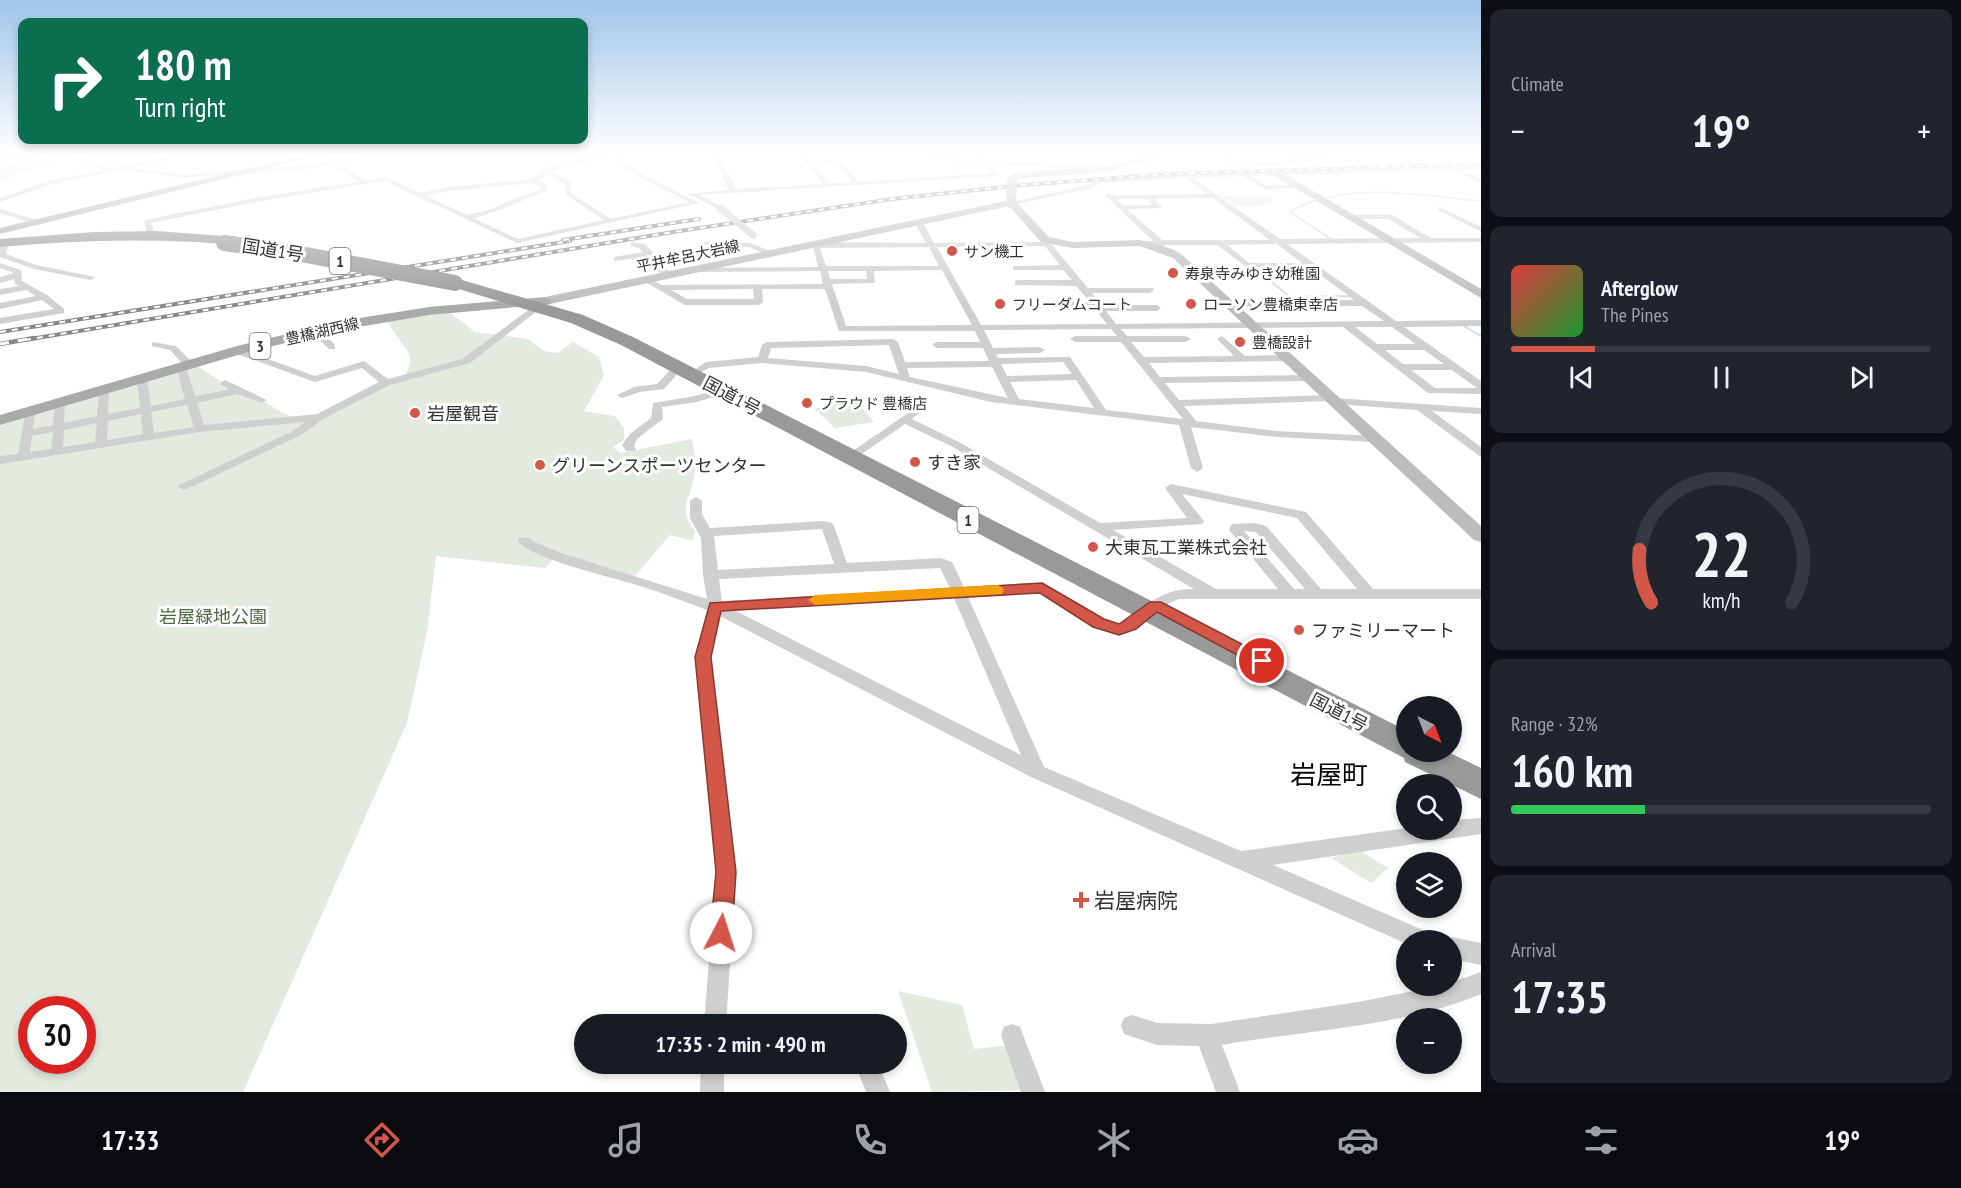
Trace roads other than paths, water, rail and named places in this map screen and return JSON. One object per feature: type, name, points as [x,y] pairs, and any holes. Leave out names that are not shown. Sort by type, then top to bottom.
[{"type":"highway","name":"国道1号","points":[[1,241],[150,236],[225,241],[328,253],[459,282],[536,303],[688,369],[858,452],[1396,740]]},
{"type":"highway","name":"国道1号","points":[[688,369],[722,391],[1150,609],[1396,730]]},
{"type":"highway","points":[[1437,762],[1481,784]]},
{"type":"highway","points":[[1459,762],[1481,773]]},
{"type":"main road","points":[[1,241],[38,223],[109,206]]},
{"type":"main road","name":"豊橋湖西線","points":[[0,420],[185,366],[316,332],[403,314],[536,303]]},
{"type":"street","points":[[150,236],[147,222],[226,206]]},
{"type":"street","points":[[442,206],[517,242],[683,206]]},
{"type":"street","points":[[468,218],[504,206]]},
{"type":"street","points":[[586,206],[611,222]]},
{"type":"street","points":[[716,206],[773,253]]},
{"type":"street","name":"平井牟呂大岩線","points":[[536,303],[1002,206]]},
{"type":"street","points":[[1013,206],[1049,243],[1176,403],[1189,423],[1197,468]]},
{"type":"street","points":[[1121,207],[1159,206]]},
{"type":"street","points":[[1229,206],[1481,389]]},
{"type":"street","points":[[1331,206],[1481,294]]},
{"type":"street","points":[[1121,207],[1481,536]]},
{"type":"street","points":[[1440,209],[1481,230]]},
{"type":"street","points":[[0,211],[38,223]]},
{"type":"street","points":[[1350,217],[1389,217],[1430,240]]},
{"type":"street","points":[[920,223],[978,328],[1015,402]]},
{"type":"street","points":[[1481,240],[1220,243],[1164,247],[1140,243],[816,245],[842,329],[1481,323]]},
{"type":"street","points":[[1,241],[2,255],[34,267],[91,277]]},
{"type":"street","points":[[708,243],[751,245],[773,253]]},
{"type":"street","points":[[1220,243],[1247,265],[1310,265]]},
{"type":"street","points":[[634,244],[642,246],[667,275]]},
{"type":"street","points":[[617,259],[648,254]]},
{"type":"street","points":[[0,321],[61,311],[45,297],[18,282],[18,272],[1,266]]},
{"type":"street","points":[[660,288],[757,287],[872,281],[868,268]]},
{"type":"street","points":[[690,270],[945,268]]},
{"type":"street","points":[[1069,271],[1017,272],[1069,271]]},
{"type":"street","points":[[0,280],[18,276]]},
{"type":"street","points":[[646,280],[685,302],[759,302],[757,287]]},
{"type":"street","points":[[0,292],[28,287]]},
{"type":"street","points":[[1035,306],[1150,294]]},
{"type":"street","points":[[0,306],[45,297]]},
{"type":"street","points":[[1093,301],[1157,308]]},
{"type":"street","points":[[183,486],[297,433],[319,417],[386,383],[466,361],[536,303]]},
{"type":"street","points":[[1229,305],[1364,303]]},
{"type":"street","points":[[1345,324],[1431,392],[1481,389]]},
{"type":"street","points":[[316,332],[332,348]]},
{"type":"street","points":[[1075,339],[1186,339]]},
{"type":"street","points":[[1222,339],[1242,358]]},
{"type":"street","points":[[622,395],[638,389],[660,387],[672,371],[706,365],[762,360],[850,356],[893,342],[906,379]]},
{"type":"street","points":[[155,344],[173,348],[185,366],[200,429]]},
{"type":"street","points":[[762,360],[767,345],[850,356],[866,369],[991,399],[1276,434],[1374,439]]},
{"type":"street","points":[[937,345],[991,355],[1066,359],[1103,413]]},
{"type":"street","points":[[1375,347],[1425,347]]},
{"type":"street","points":[[901,365],[1040,350]]},
{"type":"street","points":[[240,352],[315,379],[364,364],[386,383]]},
{"type":"street","points":[[1141,360],[1286,358]]},
{"type":"street","points":[[1401,368],[1453,367]]},
{"type":"street","points":[[1467,377],[1481,376]]},
{"type":"street","points":[[1003,379],[1079,377]]},
{"type":"street","points":[[1157,380],[1308,378]]},
{"type":"street","points":[[142,379],[149,437]]},
{"type":"street","points":[[225,383],[238,392],[262,400]]},
{"type":"street","points":[[101,444],[104,390]]},
{"type":"street","points":[[630,449],[628,445],[634,436],[657,419],[657,405],[709,396],[722,391]]},
{"type":"street","points":[[27,434],[238,392]]},
{"type":"street","points":[[1176,403],[1332,400],[1481,411]]},
{"type":"street","points":[[57,451],[60,403]]},
{"type":"street","points":[[1420,407],[1481,453]]},
{"type":"street","points":[[858,452],[920,408]]},
{"type":"street","points":[[24,456],[30,412]]},
{"type":"street","points":[[0,460],[200,429],[319,417]]},
{"type":"street","points":[[904,419],[955,444],[1214,594]]},
{"type":"street","points":[[1099,527],[1197,521],[1171,488],[1301,515],[1369,594]]},
{"type":"street","points":[[696,501],[694,512],[696,520],[706,532],[715,607],[703,657],[726,872],[716,1014]]},
{"type":"street","points":[[706,532],[827,526],[842,568]]},
{"type":"street","points":[[1290,594],[1236,530],[1237,528],[1255,526],[1261,529],[1317,594]]},
{"type":"street","points":[[525,541],[527,544],[556,556],[715,607],[1037,772],[1400,930]]},
{"type":"street","points":[[710,575],[941,563],[947,565],[1037,772]]},
{"type":"street","points":[[715,607],[1042,588],[1098,623],[1119,630],[1131,625],[1166,596],[1178,594],[1481,594]]},
{"type":"street","points":[[1462,829],[1481,826]]},
{"type":"street","points":[[1238,861],[1396,838]]},
{"type":"street","points":[[1462,950],[1481,954]]},
{"type":"street","points":[[1132,1026],[1157,1034],[1211,1035],[1264,1025],[1363,1013],[1461,992],[1481,982]]},
{"type":"street","points":[[1012,1035],[1033,1092]]},
{"type":"street","points":[[1211,1035],[1209,1042],[1228,1092]]},
{"type":"street","points":[[712,1092],[713,1074]]},
{"type":"street","points":[[871,1074],[878,1092]]},
{"type":"waterway","points":[[1302,206],[1290,212],[1334,241]]},
{"type":"waterway","points":[[1251,265],[1290,297],[1350,296],[1354,299]]},
{"type":"waterway","points":[[1461,324],[1481,336]]},
{"type":"railway","points":[[25,340],[673,232],[846,206]]},
{"type":"railway","points":[[563,240],[699,219]]},
{"type":"railway","points":[[0,332],[570,241]]},
{"type":"railway","points":[[0,344],[34,338]]},
{"type":"place","name":"サン機工","points":[[952,251]]},
{"type":"place","name":"寿泉寺みゆき幼稚園","points":[[1173,273]]},
{"type":"place","name":"フリーダムコート","points":[[1000,304]]},
{"type":"place","name":"ローソン豊橋東幸店","points":[[1191,304]]},
{"type":"place","name":"豊橋設計","points":[[1240,342]]},
{"type":"place","name":"プラウド 豊橋店","points":[[807,403]]},
{"type":"place","name":"岩屋観音","points":[[415,413]]},
{"type":"place","name":"すき家","points":[[915,462]]},
{"type":"place","name":"グリーンスポーツセンター","points":[[540,465]]},
{"type":"place","name":"大東瓦工業株式会社","points":[[1093,547]]},
{"type":"place","name":"ファミリーマート","points":[[1299,630]]},
{"type":"place","name":"岩屋病院","points":[[1081,900]]},
{"type":"district","name":"岩屋町","points":[[1329,774]]},
{"type":"park label","name":"岩屋緑地公園","points":[[213,616]]}]
